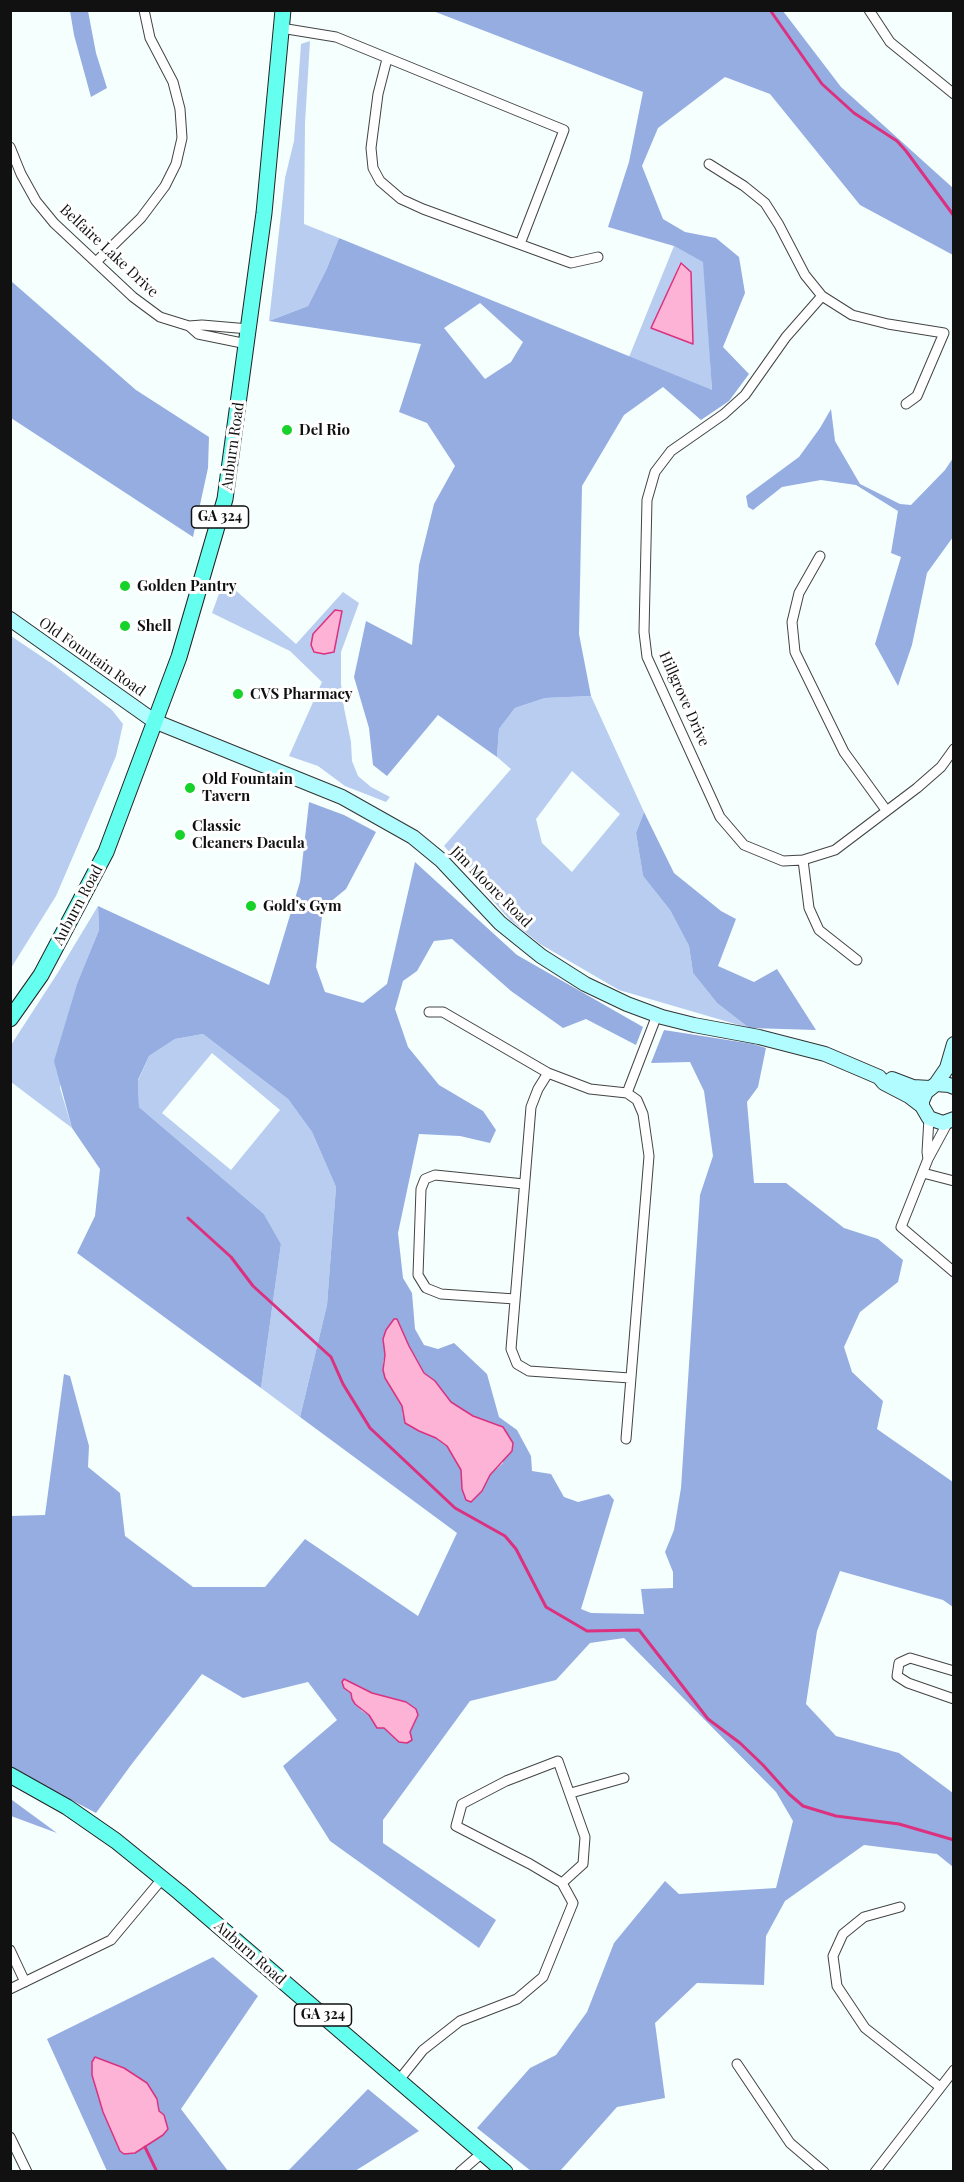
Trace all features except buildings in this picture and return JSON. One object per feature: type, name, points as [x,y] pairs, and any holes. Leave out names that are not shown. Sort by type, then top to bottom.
[{"type":"main road","name":"Auburn Road","points":[[10,1019],[41,975],[106,852],[179,657],[225,499],[264,213],[283,10]]},
{"type":"main road","name":"Auburn Road","points":[[10,1775],[67,1807],[116,1841],[505,2172]]},
{"type":"street","points":[[96,262],[141,218],[165,186],[176,164],[182,138],[180,109],[173,82],[150,38],[144,10]]},
{"type":"street","points":[[869,10],[890,42],[954,94]]},
{"type":"street","points":[[281,28],[336,37],[564,130],[520,244]]},
{"type":"street","points":[[387,59],[378,94],[371,148],[373,168],[380,181],[401,199],[423,209],[571,263],[598,257]]},
{"type":"street","name":"Belfaire Lake Drive","points":[[10,147],[21,174],[36,201],[54,224],[133,297],[160,317],[189,326],[202,325],[248,337]]},
{"type":"street","points":[[709,164],[744,186],[765,203],[805,275],[822,296],[852,315],[888,324],[944,333],[917,396],[906,404]]},
{"type":"street","points":[[10,178],[21,174]]},
{"type":"street","name":"Hillgrove Drive","points":[[822,296],[786,337],[745,395],[724,414],[671,451],[654,472],[647,501],[644,632],[647,657],[720,817],[744,845],[783,861],[803,860],[835,850],[941,767],[954,749]]},
{"type":"street","name":"Belfaire Lake Drive","points":[[189,326],[198,334],[248,337]]},
{"type":"street","points":[[820,555],[799,593],[792,622],[795,652],[844,752],[886,810]]},
{"type":"street","name":"Old Fountain Road","points":[[10,620],[154,721]]},
{"type":"street","name":"Jim Moore Road","points":[[154,721],[342,797],[413,837],[441,860],[500,923],[541,956],[585,984],[627,1005],[694,1025],[799,1046],[835,1058],[879,1077],[886,1077],[914,1087],[949,1085],[954,1087]]},
{"type":"street","points":[[803,860],[810,908],[819,930],[856,960]]},
{"type":"street","points":[[429,1012],[443,1012],[548,1073],[590,1089],[627,1093],[637,1100],[643,1114],[649,1156],[626,1439]]},
{"type":"street","points":[[627,1093],[657,1015]]},
{"type":"street","points":[[928,1159],[924,1096],[943,1077],[954,1044]]},
{"type":"street","points":[[548,1073],[531,1107],[511,1348],[517,1364],[529,1371],[630,1378]]},
{"type":"street","name":"Jim Moore Road","points":[[879,1077],[884,1083],[909,1096],[926,1112]]},
{"type":"street","points":[[926,1112],[936,1122],[951,1121]]},
{"type":"street","points":[[951,1121],[928,1159],[901,1227],[954,1272]]},
{"type":"street","points":[[923,1173],[954,1181]]},
{"type":"street","points":[[515,1299],[441,1294],[426,1288],[418,1275],[421,1189],[425,1179],[435,1175],[524,1184]]},
{"type":"street","points":[[954,1671],[910,1658],[898,1663],[897,1676],[908,1683],[954,1699]]},
{"type":"street","points":[[399,2080],[423,2050],[460,2021],[518,1999],[543,1977],[573,1903],[562,1883],[456,1826],[462,1804],[506,1781],[558,1761],[585,1837],[583,1864],[562,1883]]},
{"type":"street","points":[[571,1793],[624,1778]]},
{"type":"street","points":[[10,1989],[111,1940],[162,1879]]},
{"type":"street","points":[[900,1907],[864,1917],[843,1934],[833,1956],[837,1986],[865,2028],[940,2087]]},
{"type":"street","points":[[10,1950],[25,1982]]},
{"type":"street","points":[[736,2064],[790,2143],[824,2172]]},
{"type":"street","points":[[874,2172],[954,2070]]},
{"type":"street","points":[[10,2137],[27,2172]]},
{"type":"street","points":[[460,2172],[482,2152]]},
{"type":"shaded area","points":[[70,11],[88,11],[96,53],[107,88],[91,97],[74,35]]},
{"type":"shaded area","points":[[433,11],[783,11],[841,87],[953,188],[953,255],[860,205],[770,94],[725,77],[658,128],[642,166],[663,219],[685,232],[716,238],[739,257],[745,293],[723,347],[749,374],[729,401],[701,420],[663,387],[624,415],[582,486],[579,634],[591,696],[545,698],[515,708],[499,729],[497,757],[438,715],[387,776],[373,765],[369,728],[354,677],[366,621],[412,645],[419,565],[434,504],[455,466],[427,423],[399,412],[421,344],[269,321],[308,306],[339,238],[712,390],[703,262],[674,246],[608,227],[629,162],[643,92]],"holes":[[[480,303],[523,342],[511,362],[485,379],[444,328]]]},
{"type":"shaded area","points":[[310,41],[305,123],[304,224],[339,238],[308,306],[269,321],[285,178],[294,141],[301,44]]},
{"type":"shaded area","points":[[674,246],[704,262],[712,391],[629,357]],"holes":[[[681,263],[692,343],[652,328]]]},
{"type":"shaded area","points":[[681,263],[691,272],[693,344],[651,328]]},
{"type":"shaded area","points":[[11,281],[136,390],[209,437],[208,468],[193,537],[11,418]]},
{"type":"shaded area","points":[[831,409],[835,441],[860,484],[900,504],[911,505],[945,470],[953,458],[953,537],[927,573],[912,645],[898,686],[875,644],[901,557],[891,553],[898,511],[856,485],[821,480],[782,487],[753,510],[748,507],[746,496],[799,457]]},
{"type":"shaded area","points":[[224,580],[296,644],[343,592],[359,603],[341,652],[344,708],[351,742],[352,761],[358,776],[371,787],[390,797],[386,802],[345,786],[318,766],[289,756],[322,682],[290,651],[212,613]],"holes":[[[335,611],[342,611],[338,635],[315,652],[311,645],[313,634]]]},
{"type":"shaded area","points":[[335,610],[342,611],[334,652],[324,654],[314,652],[311,645],[313,634]]},
{"type":"shaded area","points":[[11,636],[54,665],[112,710],[123,724],[116,756],[56,896],[11,968]]},
{"type":"shaded area","points":[[591,696],[644,812],[636,833],[643,876],[670,910],[689,946],[693,973],[717,1003],[749,1028],[619,990],[540,944],[510,920],[444,846],[511,769],[497,757],[499,729],[515,708],[545,698]],"holes":[[[572,771],[620,814],[572,872],[542,843],[536,819]]]},
{"type":"shaded area","points":[[309,802],[344,815],[376,832],[346,889],[323,908],[316,967],[325,992],[363,1003],[387,984],[415,862],[517,955],[643,1027],[636,1045],[586,1019],[563,1028],[511,991],[452,939],[434,941],[417,971],[403,981],[395,1009],[408,1047],[439,1085],[483,1111],[496,1130],[490,1143],[460,1136],[419,1134],[398,1233],[403,1278],[412,1293],[415,1329],[424,1345],[438,1349],[454,1343],[487,1374],[499,1417],[517,1430],[531,1456],[532,1471],[551,1474],[564,1497],[578,1502],[609,1494],[614,1500],[581,1609],[591,1613],[644,1614],[641,1589],[673,1588],[673,1572],[665,1552],[674,1530],[681,1488],[700,1195],[713,1156],[704,1091],[690,1062],[651,1063],[664,1030],[766,1048],[758,1087],[747,1102],[754,1183],[786,1183],[844,1228],[878,1239],[903,1260],[898,1282],[860,1312],[844,1347],[852,1372],[883,1401],[877,1429],[953,1482],[953,1607],[943,1600],[840,1571],[817,1631],[806,1704],[836,1736],[899,1753],[953,1793],[953,1867],[937,1854],[864,1845],[785,1901],[766,1936],[764,1985],[697,1983],[655,2023],[665,2098],[617,2107],[560,2171],[531,2171],[477,2128],[530,2068],[556,2055],[587,2012],[614,1943],[665,1881],[679,1894],[776,1888],[793,1821],[776,1792],[624,1638],[590,1643],[556,1680],[470,1701],[383,1820],[383,1843],[496,1920],[479,1948],[330,1841],[283,1766],[337,1720],[308,1682],[243,1698],[202,1674],[96,1813],[11,1768],[10,1516],[45,1515],[64,1374],[70,1376],[89,1446],[88,1467],[120,1493],[125,1536],[193,1587],[265,1587],[305,1539],[418,1616],[457,1533],[300,1417],[327,1305],[336,1187],[312,1132],[288,1099],[203,1034],[175,1039],[149,1056],[138,1080],[139,1107],[264,1214],[281,1244],[261,1388],[77,1253],[95,1216],[100,1169],[72,1128],[54,1061],[78,981],[99,930],[98,906],[269,985],[300,882]],"holes":[[[397,1319],[424,1373],[435,1381],[451,1402],[473,1416],[502,1427],[503,1463],[490,1475],[482,1491],[462,1477],[461,1470],[447,1446],[436,1438],[419,1431],[403,1417],[402,1407],[385,1378],[383,1362]],[[344,1679],[372,1693],[406,1702],[418,1715],[410,1732],[391,1734],[384,1728],[377,1728],[369,1715],[362,1711],[352,1699]]]},
{"type":"shaded area","points":[[644,812],[674,873],[721,911],[736,919],[718,966],[754,982],[777,969],[816,1030],[749,1028],[717,1003],[693,973],[689,946],[670,910],[643,876],[636,833]]},
{"type":"shaded area","points":[[98,906],[99,930],[78,981],[60,1088],[72,1128],[11,1082],[11,1045]]},
{"type":"shaded area","points":[[203,1034],[288,1099],[312,1132],[336,1187],[327,1305],[300,1417],[261,1388],[281,1244],[264,1214],[139,1107],[138,1081],[149,1056],[175,1039]],"holes":[[[212,1053],[280,1110],[231,1170],[162,1113]]]},
{"type":"shaded area","points":[[394,1319],[397,1319],[424,1373],[435,1381],[451,1402],[473,1416],[503,1427],[513,1443],[512,1451],[490,1475],[482,1491],[471,1502],[466,1500],[462,1489],[461,1470],[447,1446],[405,1423],[402,1406],[385,1378],[383,1339]]},
{"type":"shaded area","points":[[344,1679],[372,1693],[406,1702],[416,1709],[418,1715],[410,1732],[412,1740],[407,1743],[399,1742],[384,1728],[377,1728],[369,1715],[355,1704],[351,1693],[344,1688],[342,1682]]},
{"type":"shaded area","points":[[12,1800],[57,1833],[11,1816]]},
{"type":"shaded area","points":[[213,1957],[258,1996],[181,2109],[228,2171],[107,2171],[47,2039]],"holes":[[[92,2075],[137,2077],[147,2083],[157,2099],[163,2135],[135,2153],[120,2151],[103,2112]]]},
{"type":"shaded area","points":[[95,2057],[124,2068],[147,2083],[157,2099],[159,2111],[164,2115],[168,2129],[163,2135],[135,2153],[124,2154],[120,2151],[103,2112],[92,2075],[92,2062]]},
{"type":"shaded area","points":[[368,2089],[419,2131],[355,2171],[288,2171]]},
{"type":"waterway","points":[[770,10],[822,84],[854,113],[897,141],[954,216]]},
{"type":"waterway","points":[[188,1218],[231,1257],[253,1286],[331,1357],[343,1384],[370,1428],[455,1508],[505,1536],[516,1549],[546,1607],[587,1631],[639,1630],[708,1719],[740,1743],[803,1806],[836,1816],[899,1824],[954,1840]]},
{"type":"waterway","points":[[145,2147],[157,2172]]},
{"type":"place","name":"Del Rio","points":[[287,430]]},
{"type":"place","name":"Golden Pantry","points":[[125,586]]},
{"type":"place","name":"Shell","points":[[125,626]]},
{"type":"place","name":"CVS Pharmacy","points":[[238,694]]},
{"type":"place","name":"Old Fountain Tavern","points":[[190,788]]},
{"type":"place","name":"Classic Cleaners Dacula","points":[[180,835]]},
{"type":"place","name":"Gold's Gym","points":[[251,906]]}]
